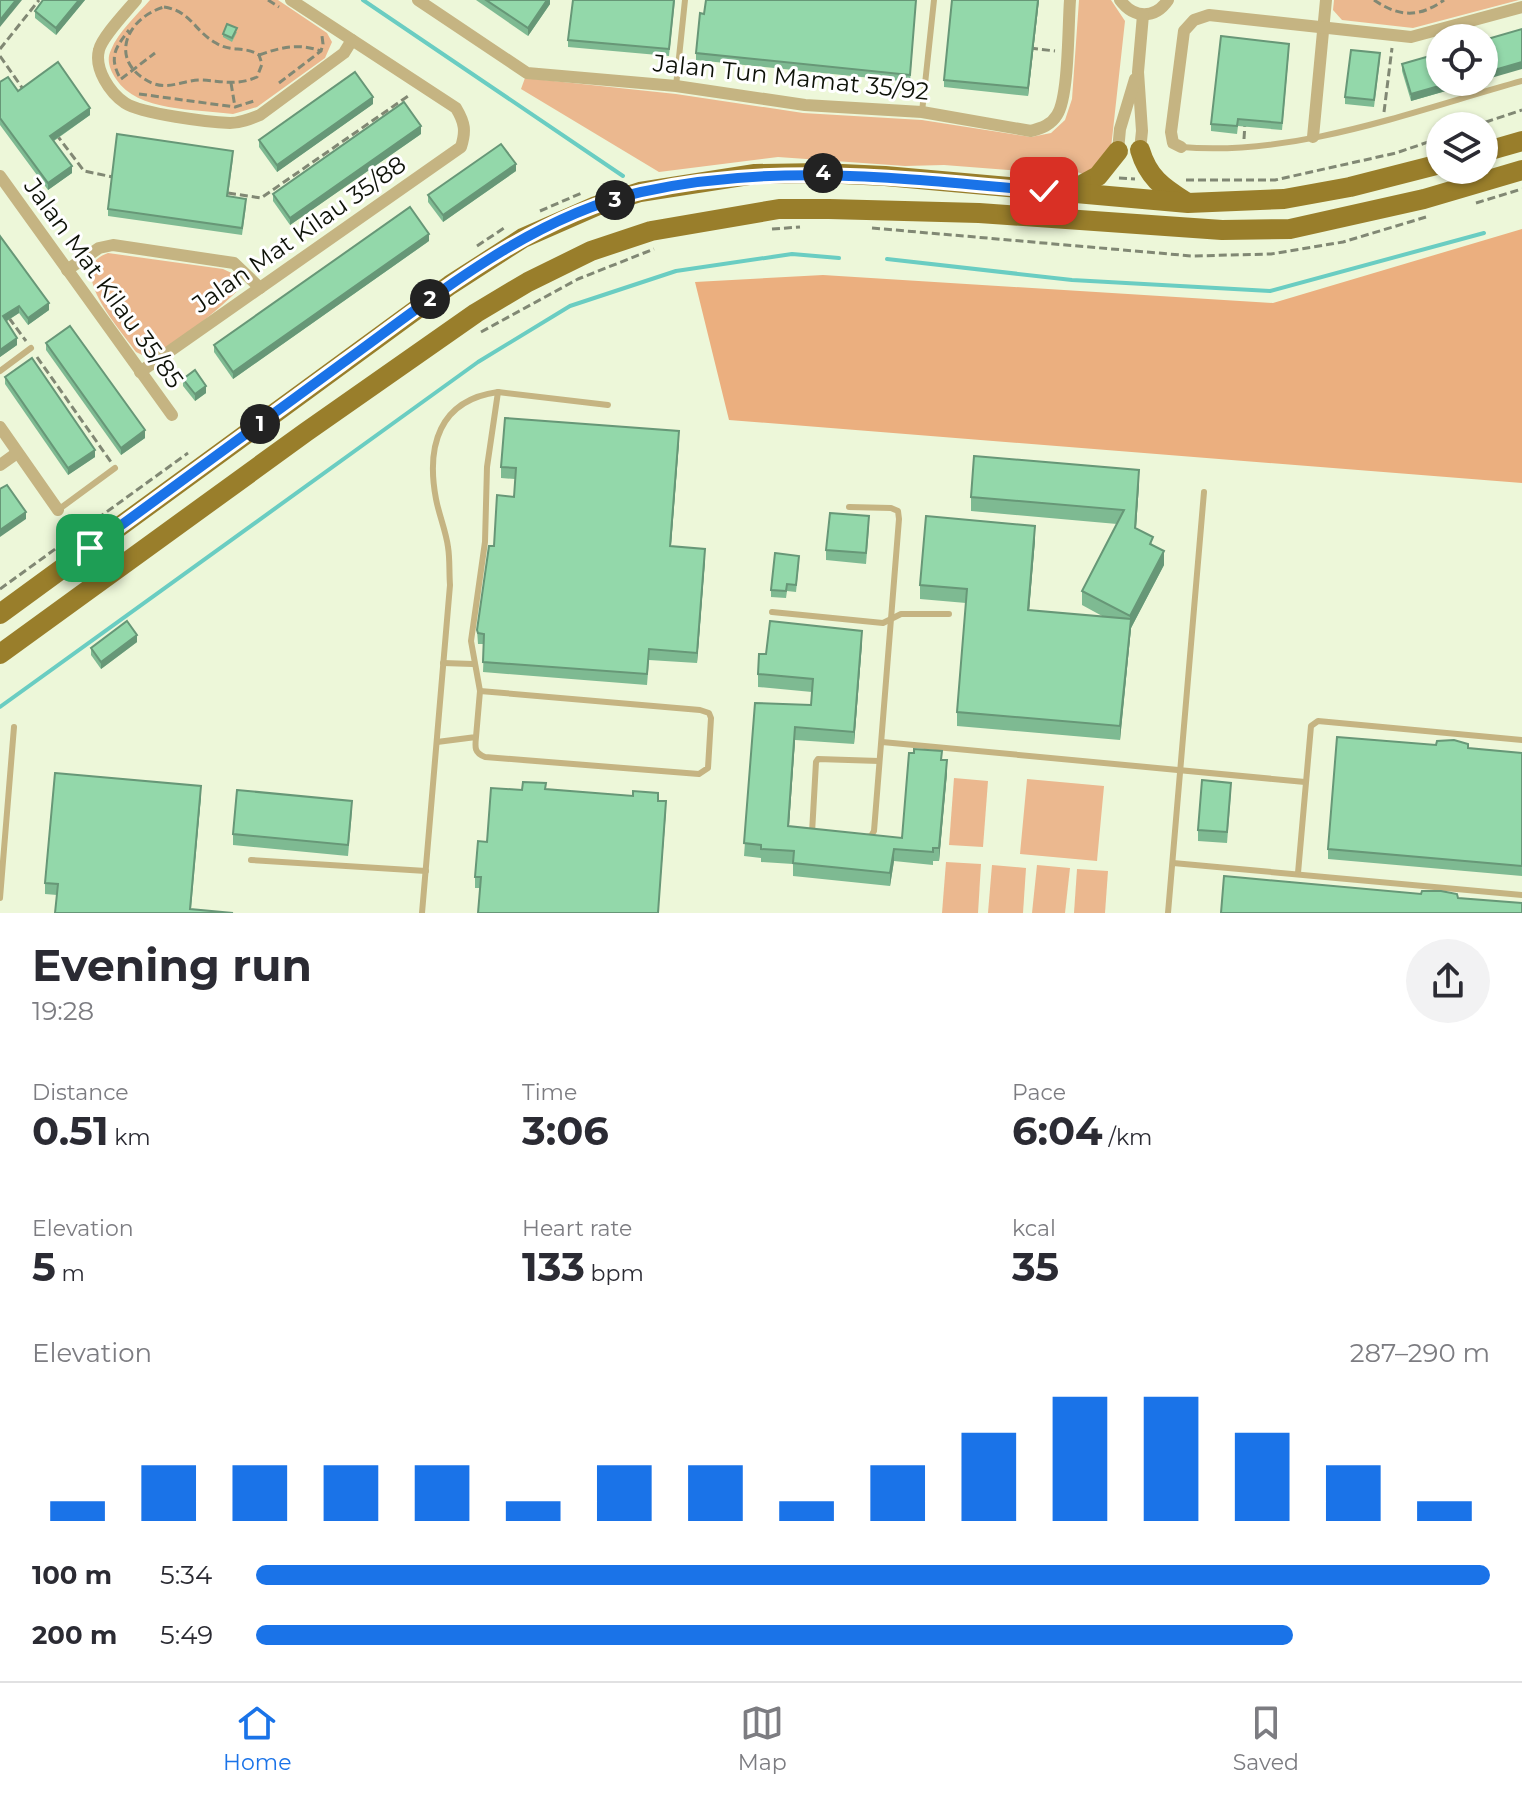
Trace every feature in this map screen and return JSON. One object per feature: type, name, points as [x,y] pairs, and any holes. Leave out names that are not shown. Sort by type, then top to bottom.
[{"type":"main road","points":[[1498,148],[1522,141]]},
{"type":"main road","points":[[1130,194],[1145,167],[1140,150]]},
{"type":"main road","points":[[1118,151],[1130,194]]},
{"type":"main road","points":[[1067,193],[1098,176],[1118,151]]},
{"type":"main road","points":[[0,614],[450,285],[523,238],[596,206],[640,192],[755,174],[821,173],[1067,193],[1130,194],[1188,203],[1284,199],[1350,187],[1426,168]]},
{"type":"main road","points":[[0,654],[476,313],[528,282],[591,251],[651,231],[779,209],[979,213],[1130,194],[1222,230],[1290,229],[1397,205],[1522,170]]},
{"type":"street","points":[[136,0],[99,46],[97,58],[99,71],[124,103],[142,110],[231,123],[246,121],[260,115],[344,53],[352,40]]},
{"type":"street","points":[[291,0],[423,86]]},
{"type":"street","name":"Jalan Tun Mamat 35/92","points":[[418,0],[527,73],[676,86],[805,105],[922,112],[1031,131],[1046,128],[1059,114],[1070,0]]},
{"type":"street","points":[[1120,0],[1129,10],[1143,15],[1158,11],[1168,0]]},
{"type":"street","points":[[1313,137],[1326,0]]},
{"type":"street","points":[[1181,147],[1173,143],[1171,132],[1184,31],[1194,20],[1209,15],[1411,37],[1522,7]]},
{"type":"street","points":[[1140,150],[1142,131],[1138,72],[1143,15]]},
{"type":"street","points":[[1118,151],[1120,129],[1138,72]]},
{"type":"street","name":"Jalan Mat Kilau 35/88","points":[[140,372],[461,147],[465,134],[464,121],[456,108],[423,86]]},
{"type":"street","name":"Jalan Mat Kilau 35/85","points":[[0,176],[172,415]]},
{"type":"street","points":[[67,270],[99,248],[113,245],[234,263],[260,288]]},
{"type":"street","points":[[0,427],[58,510]]},
{"type":"street","points":[[0,465],[17,453]]},
{"type":"lane","points":[[676,86],[685,0]]},
{"type":"lane","points":[[922,112],[934,0]]},
{"type":"lane","points":[[1181,147],[1261,147],[1313,137],[1522,81]]},
{"type":"lane","points":[[0,371],[31,348]]},
{"type":"lane","points":[[480,691],[706,711],[711,718],[706,770],[699,774],[533,762],[481,756],[475,748],[480,691],[471,641],[485,542],[487,467],[498,392]]},
{"type":"lane","points":[[422,913],[450,585],[448,547],[434,480],[441,426],[458,405],[480,395],[498,392],[608,405]]},
{"type":"lane","points":[[58,510],[115,468]]},
{"type":"lane","points":[[1168,913],[1204,492]]},
{"type":"lane","points":[[849,507],[891,508],[898,511],[874,831],[871,836],[853,837]]},
{"type":"lane","points":[[772,612],[883,623],[901,614],[949,614]]},
{"type":"lane","points":[[443,663],[473,664]]},
{"type":"lane","points":[[1298,873],[1309,733],[1311,726],[1318,721],[1522,740]]},
{"type":"lane","points":[[0,898],[14,727]]},
{"type":"lane","points":[[437,742],[476,737]]},
{"type":"lane","points":[[882,742],[1305,782]]},
{"type":"lane","points":[[816,834],[811,833],[811,827],[818,759],[879,761]]},
{"type":"lane","points":[[251,860],[426,871]]},
{"type":"lane","points":[[1173,863],[1522,895]]},
{"type":"path","points":[[0,49],[39,0]]},
{"type":"path","points":[[268,0],[289,14]]},
{"type":"path","points":[[1374,0],[1400,12],[1425,13],[1444,0]]},
{"type":"path","points":[[126,86],[115,67],[114,49],[131,27],[148,12],[164,7],[177,9],[215,43],[231,49],[254,51],[262,64],[257,77],[245,82],[200,80],[163,86],[133,70],[127,58],[126,43],[131,27]]},
{"type":"path","points":[[271,89],[321,51],[321,35]]},
{"type":"path","points":[[1384,119],[1393,43]]},
{"type":"path","points":[[259,55],[303,45],[321,51]]},
{"type":"path","points":[[1021,47],[1066,52]]},
{"type":"path","points":[[121,79],[155,53]]},
{"type":"path","points":[[0,56],[26,93]]},
{"type":"path","points":[[231,83],[235,107]]},
{"type":"path","points":[[214,192],[261,198],[423,86]]},
{"type":"path","points":[[132,93],[235,107],[258,99]]},
{"type":"path","points":[[1498,118],[1522,110]]},
{"type":"path","points":[[1243,147],[1246,118]]},
{"type":"path","points":[[52,129],[84,171],[122,178]]},
{"type":"path","points":[[1130,194],[1188,180],[1275,180],[1396,153],[1426,143]]},
{"type":"path","points":[[1477,202],[1522,189]]},
{"type":"path","points":[[867,228],[1192,256],[1255,255],[1343,242],[1432,215]]},
{"type":"path","points":[[764,229],[808,227]]},
{"type":"path","points":[[474,336],[578,279],[661,246]]},
{"type":"path","points":[[8,315],[115,468]]},
{"type":"shaded area","points":[[150,0],[278,0],[327,33],[332,42],[325,58],[257,107],[233,114],[168,107],[138,98],[126,90],[109,65],[114,43]]},
{"type":"shaded area","points":[[1079,0],[1111,0],[1125,21],[1111,148],[1089,176],[1074,171],[1059,174],[778,157],[659,172],[521,89],[525,78],[676,94],[803,113],[922,120],[1031,137],[1051,133],[1065,120],[1072,99]]},
{"type":"shaded area","points":[[1334,0],[1519,0],[1413,28],[1342,20],[1333,10]]},
{"type":"shaded area","points":[[1522,229],[1522,483],[729,420],[695,282],[823,275],[1273,303]]},
{"type":"shaded area","points":[[108,253],[223,269],[238,276],[242,285],[185,335],[161,352],[144,355],[136,352],[119,329],[93,285],[91,272],[96,261]]},
{"type":"shaded area","points":[[954,778],[988,781],[983,847],[949,845]]},
{"type":"shaded area","points":[[1027,779],[1104,786],[1097,861],[1020,854]]},
{"type":"shaded area","points":[[946,862],[981,864],[978,913],[942,913]]},
{"type":"shaded area","points":[[992,865],[1026,868],[1023,913],[988,913]]},
{"type":"shaded area","points":[[1037,865],[1070,868],[1065,913],[1032,913]]},
{"type":"shaded area","points":[[1077,869],[1108,871],[1105,913],[1074,913]]},
{"type":"building","points":[[0,0],[16,0],[0,20]]},
{"type":"building","points":[[43,0],[79,0],[56,28],[35,11]]},
{"type":"building","points":[[486,0],[547,0],[528,28]]},
{"type":"building","points":[[573,0],[674,0],[669,49],[568,40]]},
{"type":"building","points":[[706,0],[916,0],[910,75],[696,53],[700,13],[704,14]]},
{"type":"building","points":[[952,0],[1038,0],[1028,88],[944,80]]},
{"type":"building","points":[[227,24],[237,28],[232,38],[223,34]]},
{"type":"building","points":[[1522,29],[1522,62],[1498,69],[1498,36]]},
{"type":"building","points":[[1221,36],[1289,44],[1282,123],[1238,119],[1237,126],[1211,124]]},
{"type":"building","points":[[1351,50],[1380,53],[1374,100],[1345,97]]},
{"type":"building","points":[[1426,57],[1426,90],[1411,94],[1402,64]]},
{"type":"building","points":[[58,62],[90,108],[50,136],[72,166],[48,183],[0,118],[0,82],[8,77],[18,91]]},
{"type":"building","points":[[355,72],[373,97],[277,165],[259,140]]},
{"type":"building","points":[[404,102],[421,126],[290,218],[273,194]]},
{"type":"building","points":[[117,134],[233,151],[227,196],[246,199],[242,228],[108,209]]},
{"type":"building","points":[[501,144],[516,164],[443,215],[428,195]]},
{"type":"building","points":[[410,207],[429,234],[233,372],[214,345]]},
{"type":"building","points":[[0,236],[49,303],[28,318],[19,306],[3,316],[17,338],[0,350]]},
{"type":"building","points":[[70,326],[145,430],[121,448],[46,343]]},
{"type":"building","points":[[32,358],[95,450],[68,468],[5,377]]},
{"type":"building","points":[[195,370],[206,386],[195,394],[183,379]]},
{"type":"building","points":[[505,418],[679,431],[670,546],[705,549],[697,653],[649,649],[647,674],[483,662],[484,634],[477,630],[489,546],[494,546],[497,495],[514,497],[516,468],[501,467]]},
{"type":"building","points":[[974,456],[1139,470],[1135,528],[1153,537],[1150,544],[1164,551],[1130,616],[1082,591],[1124,510],[971,497]]},
{"type":"building","points":[[7,485],[26,512],[0,530],[0,489]]},
{"type":"building","points":[[830,513],[869,516],[866,553],[826,550]]},
{"type":"building","points":[[926,516],[1035,526],[1028,610],[1131,619],[1120,726],[957,712],[967,589],[920,585]]},
{"type":"building","points":[[775,553],[799,556],[796,585],[787,584],[786,591],[771,590]]},
{"type":"building","points":[[127,621],[137,635],[101,662],[91,648]]},
{"type":"building","points":[[770,621],[862,631],[854,732],[795,727],[788,826],[902,838],[909,753],[914,753],[914,749],[942,751],[941,760],[947,760],[939,848],[933,848],[933,852],[894,849],[890,873],[793,863],[794,851],[761,849],[761,845],[744,843],[755,703],[811,705],[813,679],[758,674],[759,654],[766,654]]},
{"type":"building","points":[[1337,737],[1436,745],[1437,741],[1454,740],[1468,744],[1468,748],[1522,753],[1522,866],[1328,849]]},
{"type":"building","points":[[55,773],[201,786],[190,909],[233,913],[55,913],[58,884],[45,883]]},
{"type":"building","points":[[1202,780],[1231,783],[1227,832],[1198,830]]},
{"type":"building","points":[[523,782],[546,783],[545,789],[633,796],[633,791],[658,793],[658,801],[666,801],[658,913],[478,913],[481,877],[475,877],[478,841],[487,842],[491,788],[522,790]]},
{"type":"building","points":[[237,790],[352,801],[348,845],[233,834]]},
{"type":"building","points":[[1224,876],[1421,894],[1422,891],[1441,891],[1457,894],[1458,898],[1522,903],[1522,913],[1221,913]]},
{"type":"waterway","points":[[363,0],[623,176]]},
{"type":"waterway","points":[[887,259],[1072,280],[1270,291],[1484,233]]},
{"type":"waterway","points":[[0,707],[478,362],[570,306],[676,271],[792,254],[839,258]]},
{"type":"route","points":[[90,548],[450,285],[523,238],[596,206],[640,192],[755,174],[885,176],[1044,191]]}]
